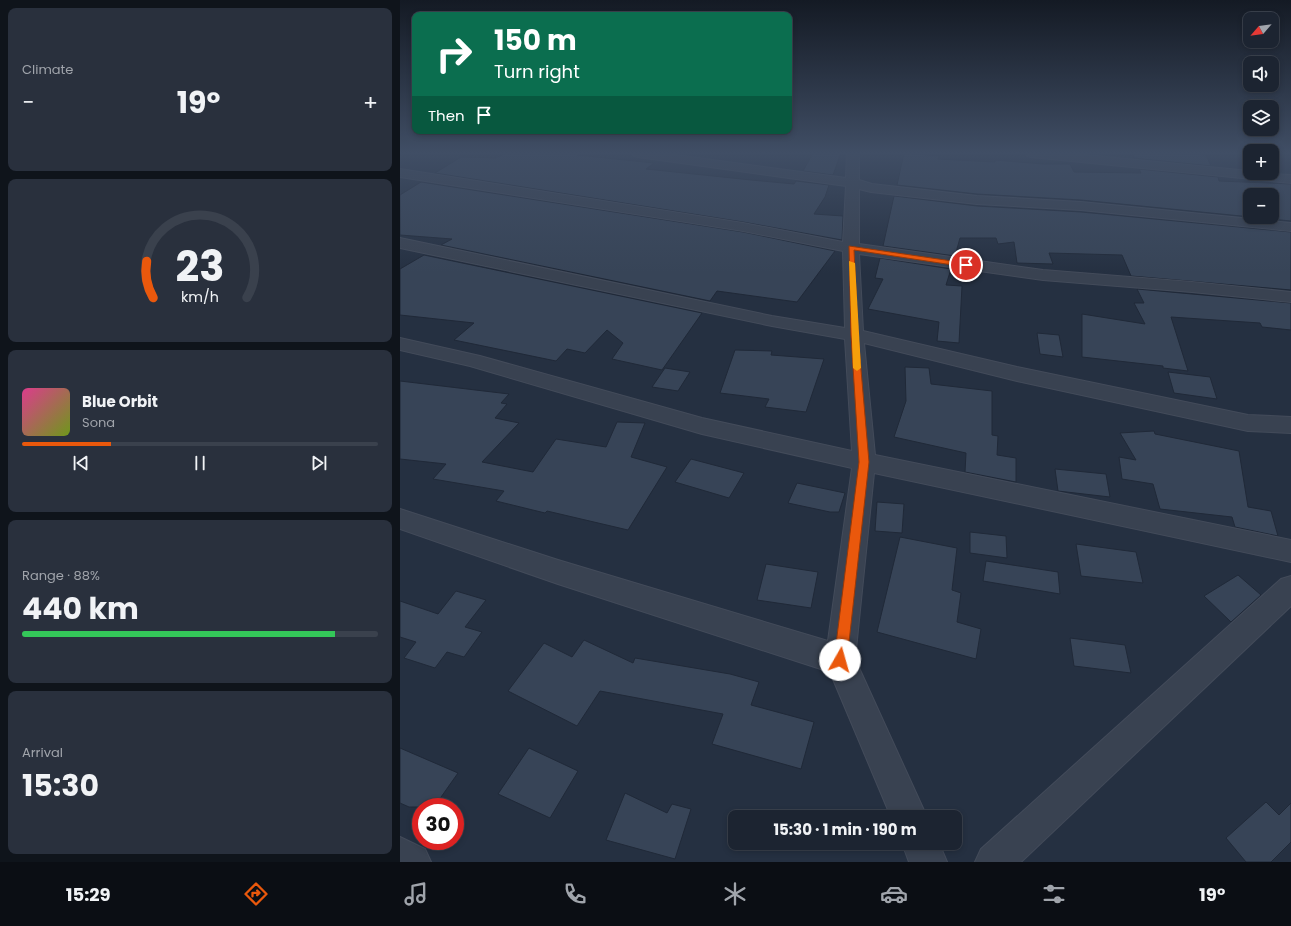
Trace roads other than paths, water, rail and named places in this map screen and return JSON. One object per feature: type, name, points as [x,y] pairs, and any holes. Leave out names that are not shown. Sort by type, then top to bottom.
[{"type":"street","points":[[528,193],[743,227],[851,248],[1043,276],[1192,286],[1291,297]]},
{"type":"street","points":[[854,193],[851,248],[854,335],[864,462],[840,660],[906,810]]},
{"type":"street","points":[[913,193],[977,200],[1081,206],[1291,227]]},
{"type":"street","points":[[400,243],[772,321],[854,335],[1017,374],[1248,423],[1291,425]]},
{"type":"street","points":[[400,344],[473,360],[702,426],[864,462],[1291,551]]},
{"type":"street","points":[[400,519],[558,572],[840,660]]},
{"type":"street","points":[[994,862],[1291,588]]},
{"type":"street","points":[[923,850],[928,862]]},
{"type":"street","points":[[400,856],[412,862]]}]
